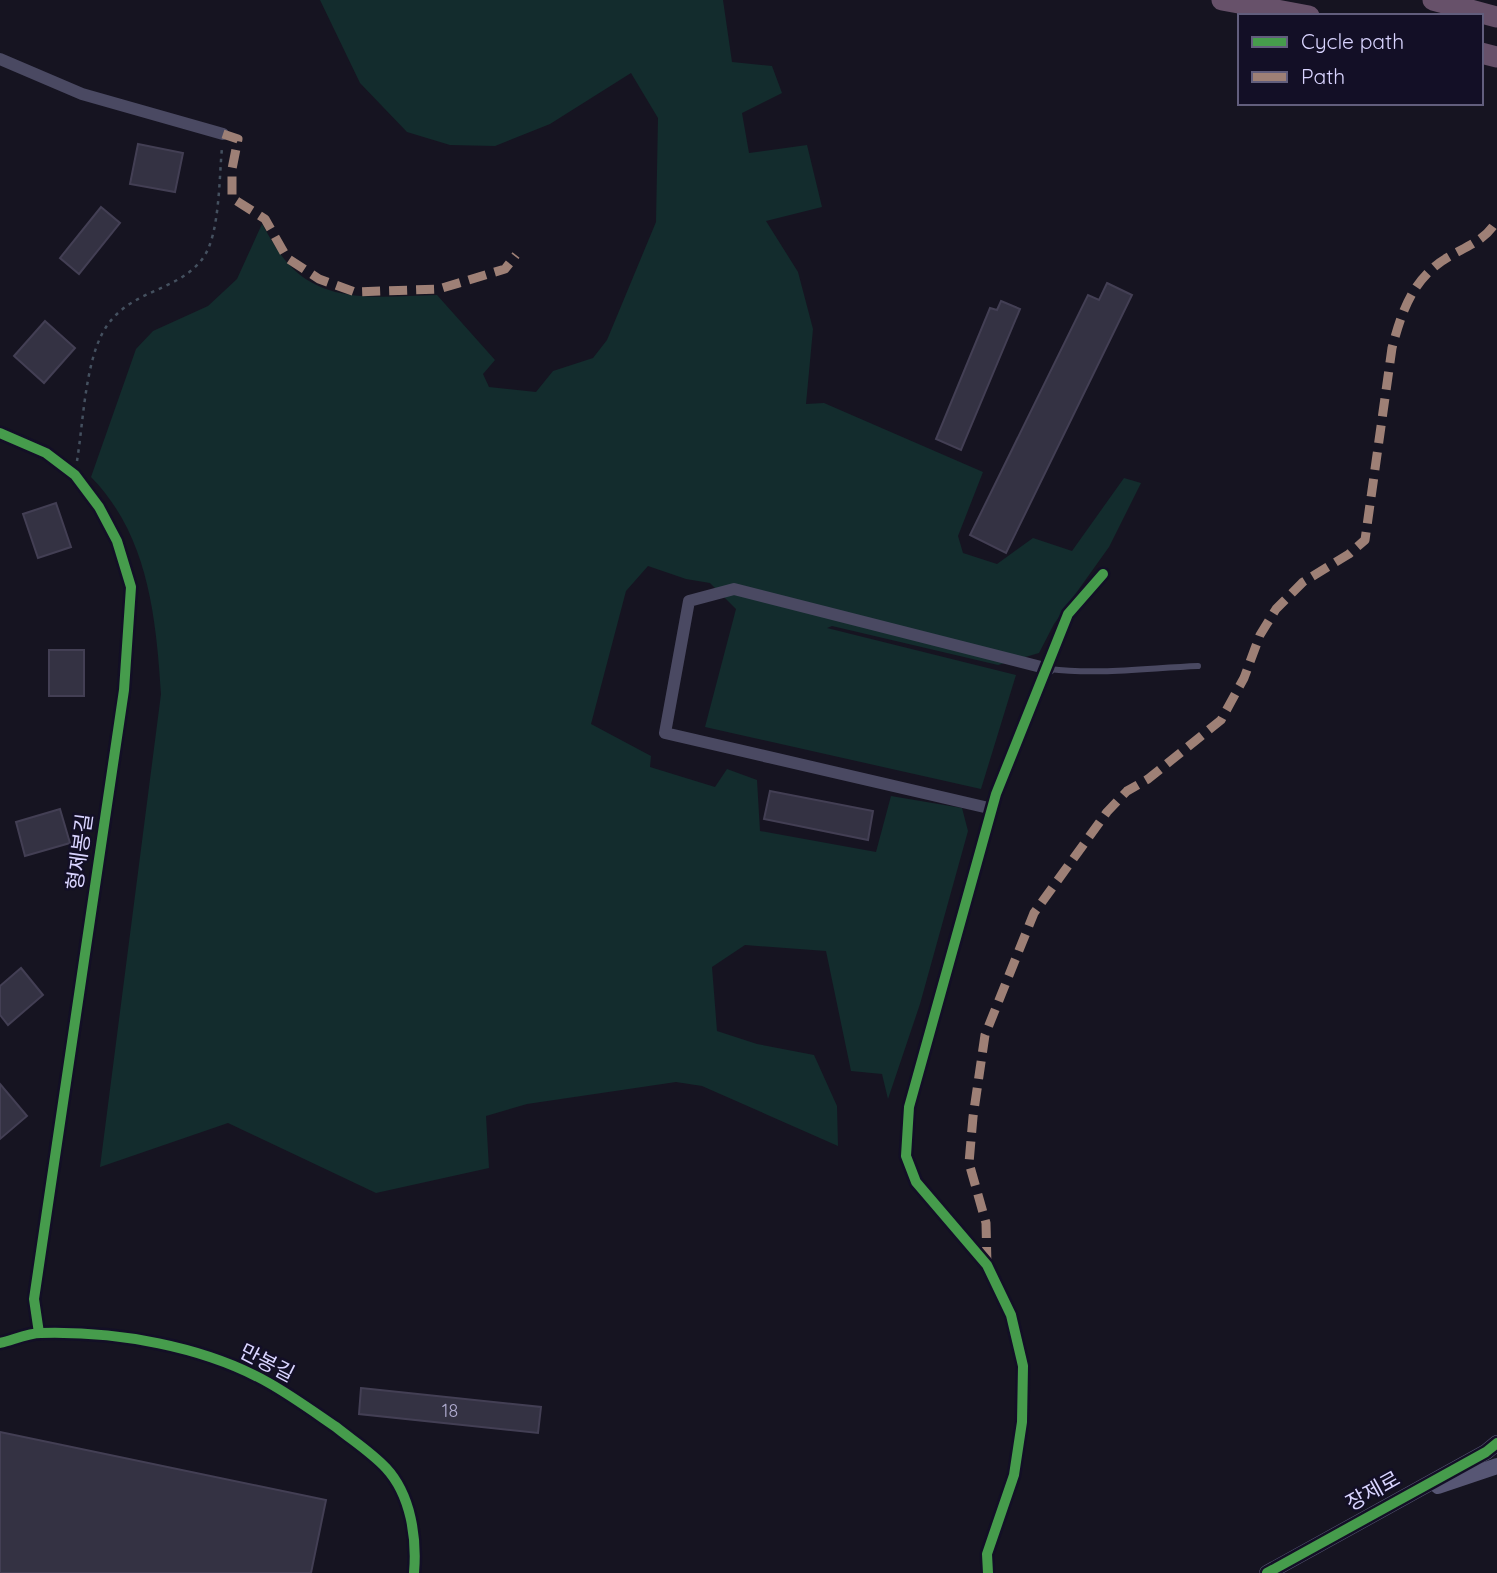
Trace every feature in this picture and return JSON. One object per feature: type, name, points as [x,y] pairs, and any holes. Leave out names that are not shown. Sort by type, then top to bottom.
[{"type":"highway","points":[[1222,0],[1298,14]]},
{"type":"highway","points":[[1433,0],[1497,17]]},
{"type":"main road","name":"장제로","points":[[1268,1573],[1393,1501],[1486,1452],[1497,1443]]},
{"type":"main road","name":"장제로","points":[[1393,1501],[1497,1466]]},
{"type":"street","points":[[0,59],[82,94],[223,134]]},
{"type":"street","name":"형제봉길","points":[[0,433],[46,453],[75,475],[99,507],[117,541],[131,587],[130,639],[34,1299],[39,1333]]},
{"type":"street","points":[[988,1573],[987,1555],[1014,1475],[1022,1422],[1023,1366],[1011,1315],[986,1265],[916,1182],[906,1156],[909,1107],[993,808],[1049,669],[1068,614],[1103,574]]},
{"type":"street","points":[[993,808],[665,733],[689,601],[734,589],[1049,669]]},
{"type":"street","name":"만봉길","points":[[0,1343],[39,1333],[104,1337],[168,1347],[219,1361],[268,1382],[310,1409],[386,1468],[399,1489],[411,1519],[416,1549],[414,1573]]},
{"type":"lane","points":[[1049,669],[1087,674],[1112,669],[1198,667]]},
{"type":"path","points":[[75,475],[93,364],[102,334],[117,313],[137,297],[167,285],[204,258],[213,235],[223,134]]},
{"type":"green space","points":[[320,0],[723,0],[732,62],[772,66],[782,93],[742,113],[749,153],[807,145],[822,207],[766,221],[798,272],[813,329],[806,404],[824,403],[983,472],[958,536],[963,553],[997,564],[1033,538],[1072,551],[1124,478],[1141,483],[1109,547],[1054,624],[1039,653],[998,665],[832,626],[827,628],[1016,675],[981,789],[705,727],[736,609],[710,583],[686,579],[648,566],[626,591],[591,724],[651,756],[650,767],[715,787],[727,769],[757,780],[760,831],[876,852],[891,796],[962,808],[968,831],[920,1004],[888,1099],[882,1074],[851,1071],[826,951],[745,945],[712,967],[717,1031],[757,1044],[814,1055],[837,1106],[838,1146],[702,1086],[676,1082],[527,1104],[486,1116],[489,1168],[376,1193],[228,1123],[100,1167],[161,694],[156,635],[146,578],[125,524],[91,477],[136,349],[153,331],[208,306],[237,279],[262,224],[285,260],[300,275],[317,285],[355,296],[437,295],[495,360],[483,374],[489,387],[536,392],[553,371],[593,358],[607,340],[656,222],[658,118],[631,73],[550,124],[495,146],[450,145],[407,132],[360,83]]},
{"type":"building","points":[[138,144],[183,153],[175,192],[130,184]]},
{"type":"building","points":[[101,207],[120,223],[79,274],[60,258]]},
{"type":"building","points":[[1107,283],[1132,295],[1006,553],[970,535],[1088,295],[1099,300]]},
{"type":"building","points":[[1001,301],[1020,309],[961,450],[936,439],[990,308],[997,310]]},
{"type":"building","points":[[45,321],[75,348],[44,383],[14,356]]},
{"type":"building","points":[[56,503],[71,547],[38,558],[23,514]]},
{"type":"building","points":[[49,650],[84,650],[84,696],[49,696]]},
{"type":"building","points":[[770,791],[873,811],[868,840],[764,819]]},
{"type":"building","points":[[60,809],[70,843],[25,856],[16,822]]},
{"type":"building","points":[[21,968],[43,995],[8,1025],[0,1015],[0,986]]},
{"type":"building","points":[[0,1084],[27,1116],[0,1139]]},
{"type":"building","points":[[361,1388],[541,1407],[538,1433],[359,1414]]},
{"type":"building","points":[[0,1432],[326,1500],[311,1573],[0,1573]]},
{"type":"marked path","points":[[223,134],[238,139],[232,169],[232,198],[265,219],[287,258],[319,279],[355,292],[439,289],[505,269],[516,255]]},
{"type":"marked path","points":[[987,1265],[986,1223],[969,1163],[973,1117],[985,1035],[1034,913],[1107,812],[1127,791],[1148,779],[1221,720],[1244,678],[1260,635],[1276,609],[1303,582],[1349,554],[1365,540],[1392,348],[1402,315],[1425,276],[1441,262],[1484,236],[1497,220]]},
{"type":"cycle path","points":[[0,433],[46,453],[75,475],[99,507],[117,541],[131,587],[124,690],[34,1299],[39,1333]]},
{"type":"cycle path","points":[[988,1573],[987,1554],[1014,1475],[1022,1422],[1023,1366],[1011,1315],[987,1265],[916,1182],[906,1156],[909,1107],[996,794],[1068,614],[1103,574]]},
{"type":"cycle path","points":[[0,1343],[41,1333],[129,1338],[188,1350],[244,1370],[269,1383],[361,1446],[395,1479],[407,1504],[413,1532],[414,1573]]},
{"type":"cycle path","points":[[1267,1573],[1486,1452],[1497,1443]]}]
